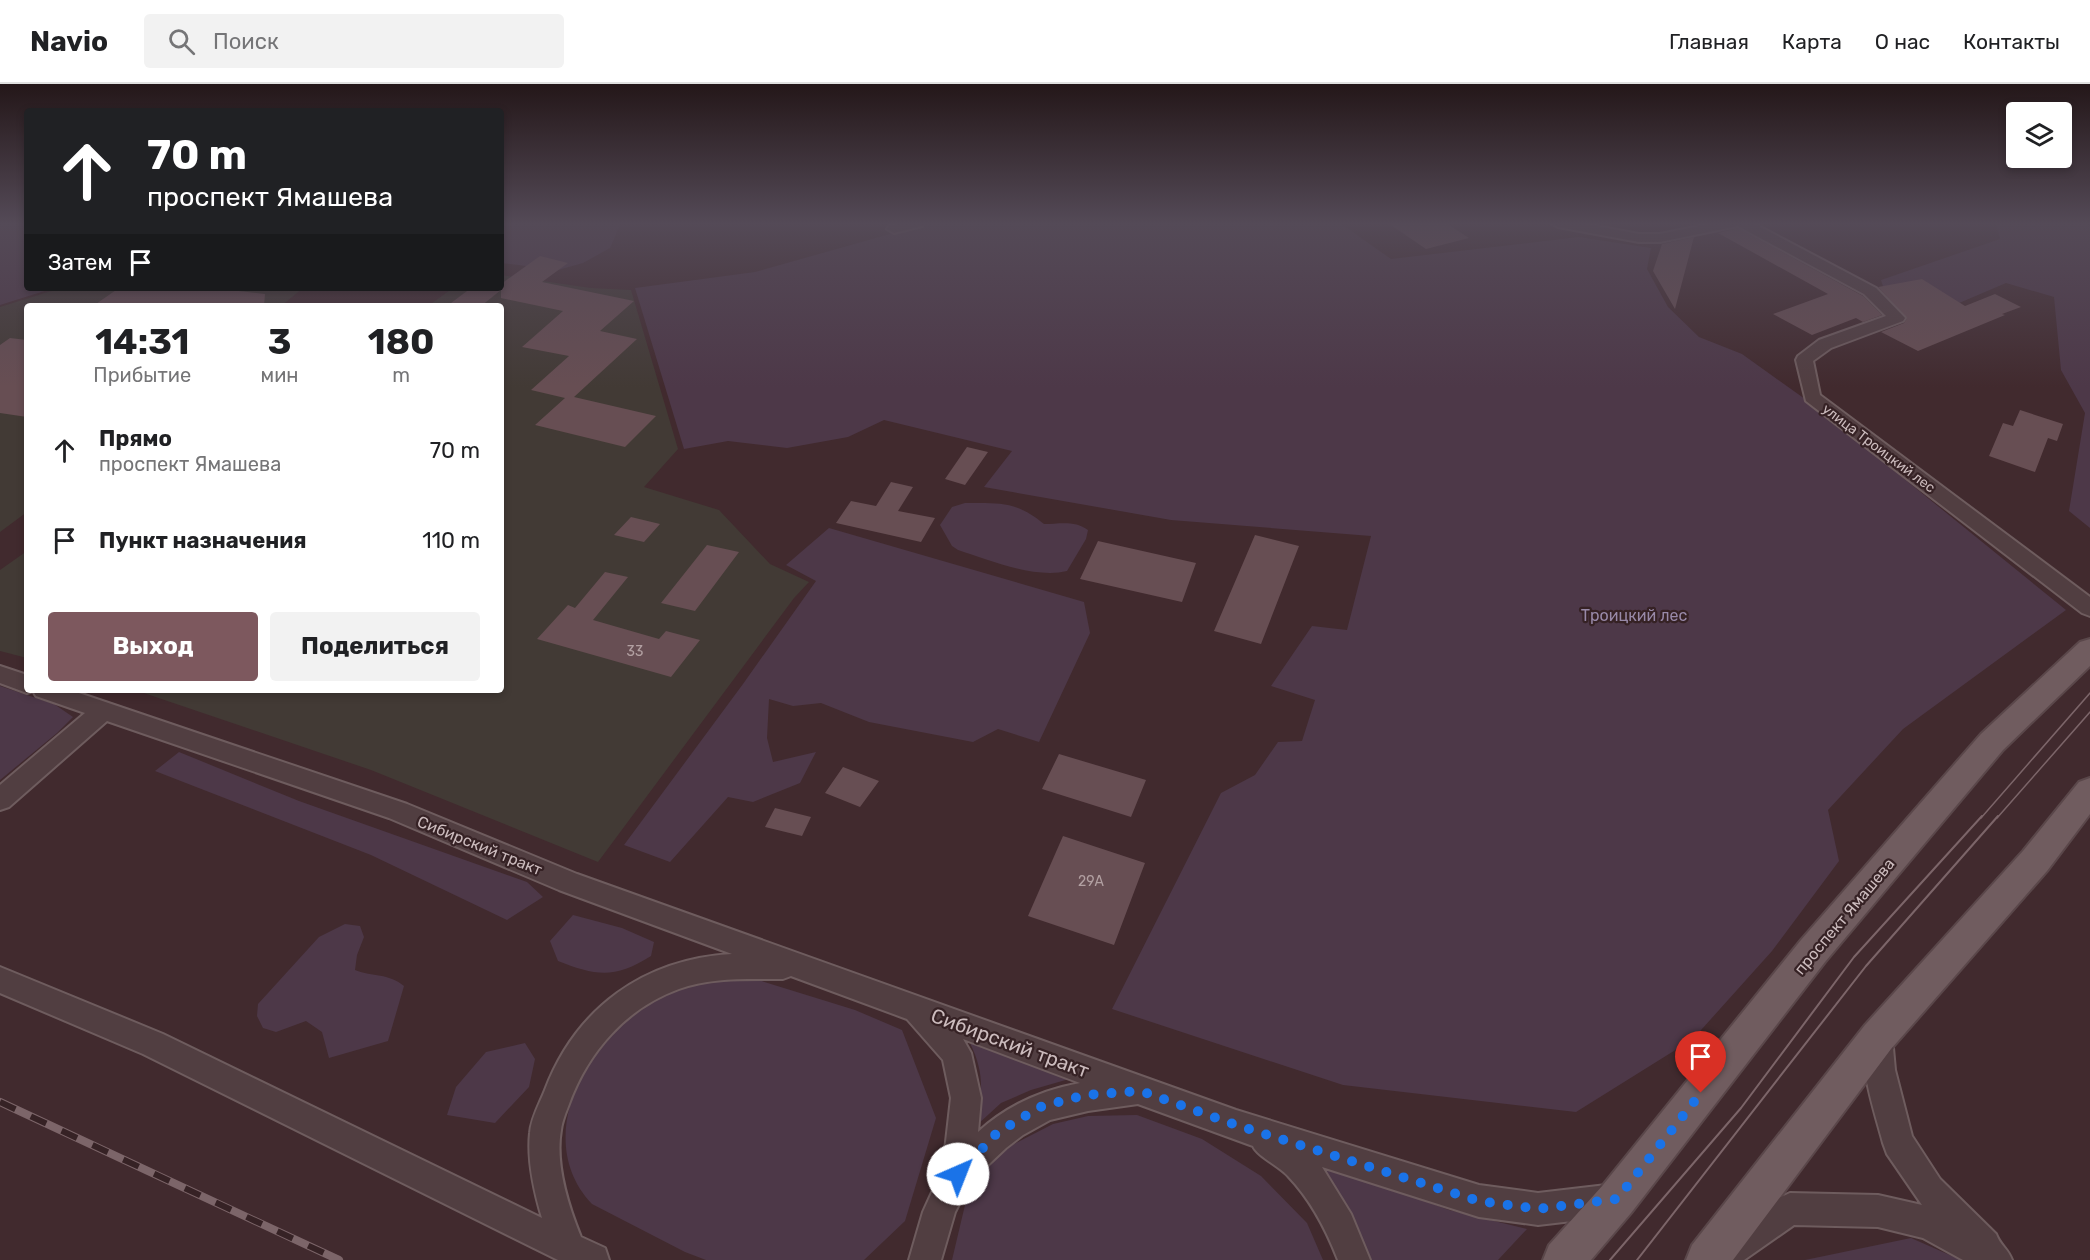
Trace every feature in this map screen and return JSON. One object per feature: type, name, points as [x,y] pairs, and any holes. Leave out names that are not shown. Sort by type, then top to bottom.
[{"type":"main road","name":"проспект Ямашева","points":[[1564,1260],[1617,1199],[1813,951],[1992,742],[2090,649]]},
{"type":"main road","points":[[1707,1260],[1878,1036],[2036,861],[2090,791]]},
{"type":"street","name":"улица Троицкий лес","points":[[1845,278],[1870,291],[1897,318],[1825,344],[1804,360],[1812,397],[2090,608]]},
{"type":"street","points":[[0,674],[24,683]]},
{"type":"street","name":"Сибирский тракт","points":[[52,693],[398,811],[568,882],[1236,1125]]},
{"type":"street","points":[[0,800],[102,711]]},
{"type":"street","points":[[580,1253],[555,1214],[547,1176],[544,1133],[561,1082],[587,1037],[625,1002],[675,977],[731,966],[800,966]]},
{"type":"street","points":[[0,980],[153,1044],[580,1253]]},
{"type":"street","name":"Сибирский тракт","points":[[913,1008],[956,1053],[966,1098],[958,1174],[922,1258]]},
{"type":"street","points":[[1878,1036],[1880,1070],[1898,1143],[1929,1190],[1997,1260]]},
{"type":"street","name":"Сибирский тракт","points":[[958,1174],[997,1133],[1040,1107],[1085,1095],[1141,1091]]},
{"type":"street","points":[[1236,1125],[1479,1201],[1538,1209],[1617,1199]]},
{"type":"street","points":[[1236,1125],[1279,1147],[1313,1180],[1344,1232],[1354,1260]]},
{"type":"street","points":[[1715,1260],[1790,1209],[1878,1211],[1928,1223],[1997,1260]]},
{"type":"shaded area","points":[[504,278],[521,278],[591,288],[631,290],[678,449],[644,487],[719,510],[770,564],[809,582],[794,598],[598,862],[371,770],[144,693],[504,693],[504,303],[432,303],[449,291],[504,291]]},
{"type":"shaded area","points":[[51,291],[299,291],[285,303],[24,303],[24,514],[0,532],[0,307]]},
{"type":"shaded area","points":[[24,553],[24,657],[0,651],[0,570]]},
{"type":"green space","points":[[0,278],[24,278],[24,291],[44,291],[0,305]]},
{"type":"green space","name":"Троицкий лес","points":[[711,278],[1652,278],[1668,307],[1699,337],[1742,354],[1812,404],[2066,610],[1903,729],[1828,810],[1839,861],[1772,951],[1693,1039],[1576,1112],[1343,1085],[1112,1009],[1221,793],[1255,775],[1278,742],[1302,741],[1315,700],[1271,686],[1312,626],[1347,630],[1371,536],[1171,520],[984,487],[1012,451],[884,420],[848,437],[787,448],[728,441],[684,449],[635,288]]},
{"type":"green space","points":[[1887,278],[2090,278],[2090,528],[2069,511],[2085,413],[2061,370],[2054,297],[2006,283],[1917,321],[1888,302],[1881,280]]},
{"type":"green space","points":[[965,503],[1007,505],[1025,511],[1044,524],[1078,525],[1088,530],[1086,539],[1067,571],[1054,573],[1027,571],[998,563],[958,550],[952,546],[940,525],[952,507]]},
{"type":"green space","points":[[829,528],[1084,602],[1090,633],[1039,742],[998,729],[973,742],[869,722],[821,703],[793,706],[769,699],[767,738],[773,762],[816,752],[800,783],[753,802],[728,797],[670,862],[624,845],[816,581],[786,565]]},
{"type":"green space","points":[[0,686],[54,704],[73,717],[0,780]]},
{"type":"green space","points":[[179,752],[299,801],[527,882],[543,897],[507,920],[371,855],[155,771]]},
{"type":"green space","points":[[573,915],[622,928],[654,942],[651,956],[627,969],[605,973],[584,970],[558,961],[550,941]]},
{"type":"green space","points":[[345,924],[360,926],[364,937],[357,955],[355,970],[386,977],[404,986],[388,1041],[329,1058],[322,1032],[306,1021],[276,1032],[263,1028],[257,1016],[258,1004],[319,937]]},
{"type":"green space","points":[[739,974],[855,1010],[902,1030],[936,1118],[905,1221],[864,1260],[706,1260],[685,1252],[592,1204],[574,1177],[566,1148],[567,1117],[576,1087],[591,1059],[611,1032],[634,1010],[659,993]]},
{"type":"green space","points":[[525,1043],[535,1059],[529,1087],[495,1123],[447,1115],[456,1087],[486,1052]]},
{"type":"green space","points":[[970,1043],[1069,1079],[1031,1090],[1001,1103],[977,1125],[981,1083],[978,1064]]},
{"type":"green space","points":[[1137,1115],[1202,1139],[1261,1176],[1307,1223],[1323,1260],[952,1260],[965,1205],[994,1159],[1012,1145],[1053,1124],[1088,1116]]},
{"type":"green space","points":[[1307,1158],[1449,1210],[1527,1229],[1498,1260],[1368,1260],[1344,1205]]},
{"type":"green space","points":[[1911,1238],[1961,1260],[1805,1260]]},
{"type":"building","points":[[510,278],[548,278],[542,282],[634,301],[600,331],[637,339],[574,397],[656,416],[625,447],[535,425],[565,398],[531,390],[569,356],[522,347],[563,311],[501,298],[504,282]]},
{"type":"building","points":[[1657,278],[1683,278],[1675,309]]},
{"type":"building","points":[[1799,278],[1830,278],[1863,296],[1882,315],[1863,322],[1856,318],[1812,335],[1773,314],[1828,294]]},
{"type":"building","points":[[1922,279],[1965,306],[1995,294],[2021,307],[1918,351],[1881,332],[1904,323],[1907,318],[1878,287]]},
{"type":"building","points":[[115,291],[239,291],[265,294],[264,303],[97,303]]},
{"type":"building","points":[[467,291],[500,291],[485,303],[451,303]]},
{"type":"building","points":[[10,338],[24,340],[24,417],[0,413],[0,345]]},
{"type":"building","points":[[2020,410],[2063,424],[2057,441],[2048,438],[2035,472],[1989,456],[2003,423],[2013,426]]},
{"type":"building","points":[[967,447],[988,452],[965,485],[945,479]]},
{"type":"building","points":[[891,482],[913,487],[898,511],[935,518],[921,542],[836,523],[851,501],[876,506]]},
{"type":"building","points":[[631,517],[660,524],[644,542],[614,535]]},
{"type":"building","points":[[1255,535],[1299,546],[1261,644],[1214,631]]},
{"type":"building","points":[[1098,541],[1196,563],[1182,602],[1080,579]]},
{"type":"building","points":[[707,545],[739,552],[695,611],[661,603]]},
{"type":"building","points":[[605,572],[628,577],[593,620],[659,639],[666,631],[700,640],[671,677],[537,639],[568,605],[575,608]]},
{"type":"building","points":[[1059,754],[1146,780],[1131,817],[1042,789]]},
{"type":"building","points":[[843,767],[879,781],[860,807],[825,793]]},
{"type":"building","points":[[775,808],[811,817],[802,836],[765,827]]},
{"type":"building","points":[[1063,836],[1145,863],[1114,945],[1028,916]]},
{"type":"tram line","points":[[1981,818],[2090,693]]},
{"type":"tram line","points":[[1997,818],[2090,712]]},
{"type":"tram line","points":[[1610,1260],[1741,1108],[1854,957],[1982,816]]},
{"type":"tram line","points":[[1637,1260],[1866,966],[1998,816]]},
{"type":"railway","points":[[0,1102],[339,1260]]},
{"type":"route","points":[[958,1174],[997,1133],[1040,1107],[1085,1095],[1141,1091],[1236,1125],[1479,1201],[1538,1209],[1617,1199],[1701,1093]]}]
